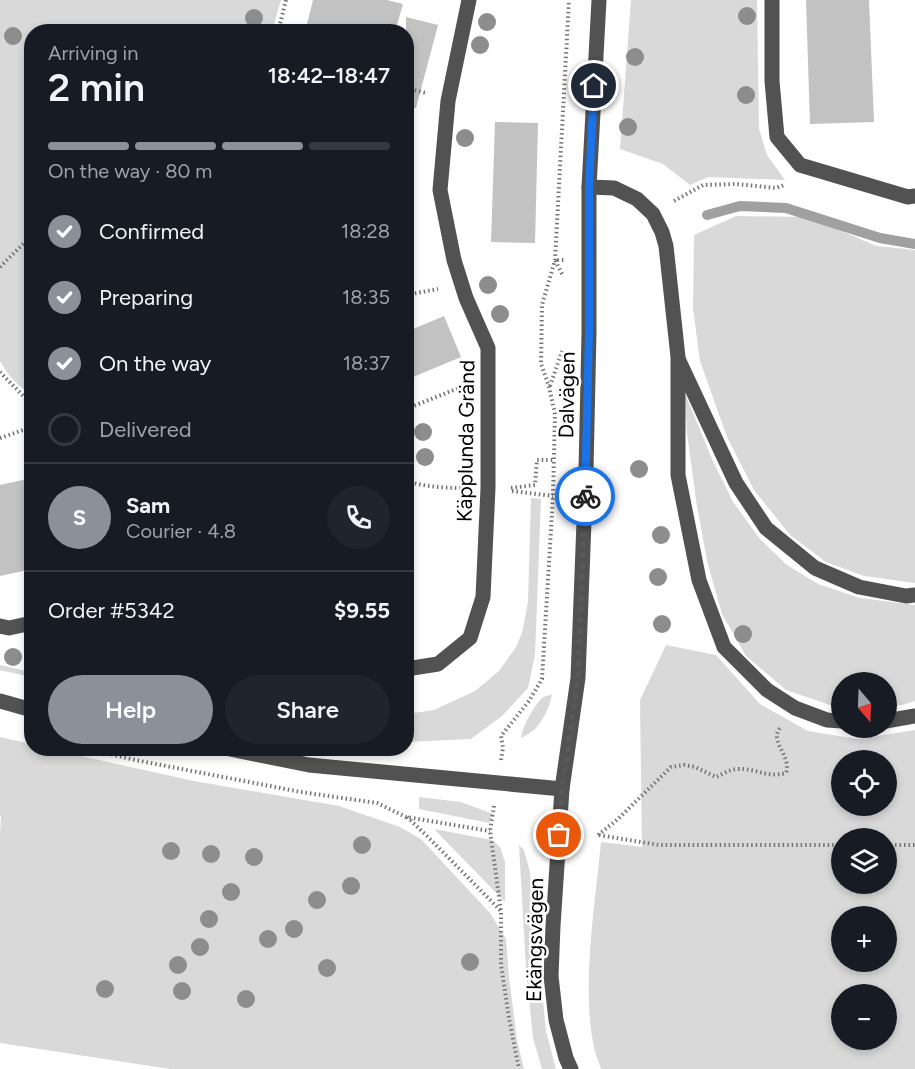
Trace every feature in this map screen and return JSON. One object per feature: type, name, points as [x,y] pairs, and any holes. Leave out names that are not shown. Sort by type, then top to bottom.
[{"type":"street","name":"Käpplunda Gränd","points":[[414,668],[438,664],[470,638],[483,597],[488,488],[488,348],[466,298],[454,260],[440,190],[448,101],[469,0]]},
{"type":"street","name":"Dalvägen","points":[[562,789],[578,678],[586,470],[589,187],[599,0]]},
{"type":"street","points":[[772,0],[772,81],[777,137],[800,165],[908,197],[915,196]]},
{"type":"street","points":[[589,187],[614,188],[637,199],[653,214],[662,232],[666,246],[678,357],[678,475],[699,580],[724,647],[767,690],[795,708],[831,720]]},
{"type":"street","points":[[678,357],[736,483],[766,528],[815,568],[860,587],[906,596],[915,595]]},
{"type":"street","points":[[0,626],[9,628],[24,625]]},
{"type":"street","points":[[0,701],[24,708]]},
{"type":"street","points":[[897,719],[915,716]]},
{"type":"street","points":[[265,756],[309,765],[562,789]]},
{"type":"street","name":"Ekängsvägen","points":[[562,789],[551,976],[556,1020],[571,1069]]},
{"type":"path","points":[[280,24],[286,0]]},
{"type":"path","points":[[503,748],[501,736],[542,679],[553,496],[555,414],[541,364],[542,305],[555,260],[569,0]]},
{"type":"path","points":[[414,90],[429,93]]},
{"type":"path","points":[[653,214],[702,185],[737,184],[776,188],[786,184]]},
{"type":"path","points":[[0,267],[24,243]]},
{"type":"path","points":[[555,260],[567,260]]},
{"type":"path","points":[[555,260],[565,280]]},
{"type":"path","points":[[414,294],[441,289]]},
{"type":"path","points":[[549,387],[564,346]]},
{"type":"path","points":[[0,372],[24,397]]},
{"type":"path","points":[[414,406],[468,384]]},
{"type":"path","points":[[0,438],[24,430]]},
{"type":"path","points":[[505,489],[553,496]]},
{"type":"path","points":[[795,708],[776,732],[777,740],[786,757],[788,768],[786,773],[771,775],[739,769],[730,770],[716,777],[695,767],[684,765],[671,767],[618,819],[598,835],[659,845],[831,845]]},
{"type":"path","points":[[120,756],[302,792],[377,803],[406,817],[490,831]]},
{"type":"path","points":[[406,817],[501,911]]},
{"type":"path","points":[[492,819],[490,831],[501,911],[501,965],[508,1018],[519,1069]]},
{"type":"path","points":[[897,845],[915,845]]},
{"type":"shaded area","points":[[0,0],[281,0],[274,24],[24,24],[24,389],[13,380],[0,361]]},
{"type":"shaded area","points":[[631,0],[757,0],[759,129],[767,155],[785,180],[708,177],[690,185],[663,164],[620,149]]},
{"type":"shaded area","points":[[736,216],[810,217],[876,246],[915,250],[915,583],[864,576],[826,562],[790,535],[754,490],[727,437],[700,361],[693,308],[694,235]]},
{"type":"shaded area","points":[[685,393],[712,459],[733,502],[760,539],[787,565],[818,584],[860,598],[915,605],[915,701],[897,705],[897,672],[831,672],[830,705],[786,690],[746,656],[722,614],[707,561],[687,433]]},
{"type":"shaded area","points":[[531,498],[541,499],[535,655],[528,688],[502,716],[471,739],[414,742],[414,713],[434,710],[475,691],[499,671],[516,647],[522,633],[528,602]]},
{"type":"shaded area","points":[[666,645],[716,655],[760,704],[808,731],[831,735],[831,738],[858,739],[897,738],[897,733],[915,730],[915,1069],[601,1069],[590,1018],[589,969],[601,842],[642,847],[640,700]]},
{"type":"shaded area","points":[[0,665],[24,670],[24,675],[0,670]]},
{"type":"shaded area","points":[[552,694],[548,709],[540,722],[534,730],[521,738],[535,706],[542,698]]},
{"type":"shaded area","points":[[0,737],[24,742],[24,756],[81,756],[194,781],[339,806],[400,827],[421,839],[490,913],[506,939],[517,1040],[524,1069],[170,1069],[0,1043]]},
{"type":"shaded area","points":[[419,797],[461,802],[493,814],[489,823],[419,809]]},
{"type":"shaded area","points":[[434,829],[492,840],[500,847],[505,862],[505,902]]},
{"type":"shaded area","points":[[519,845],[524,850],[530,872],[546,1031],[556,1069],[542,1069],[533,1038],[526,969]]},
{"type":"building","points":[[313,0],[387,0],[403,4],[397,24],[307,24]]},
{"type":"building","points":[[806,0],[869,0],[874,122],[810,124]]},
{"type":"building","points":[[406,17],[438,25],[416,108],[414,108],[414,24],[406,24]]},
{"type":"building","points":[[495,122],[538,123],[535,243],[491,242]]},
{"type":"building","points":[[444,316],[461,357],[414,377],[414,329]]},
{"type":"building","points":[[24,480],[24,571],[0,576],[0,485]]},
{"type":"waterway","points":[[707,215],[740,206],[786,208],[880,238],[915,244]]},
{"type":"way so far","points":[[559,835],[562,789],[578,678],[585,496]]},
{"type":"route","points":[[585,496],[589,333],[589,187],[594,86]]}]
